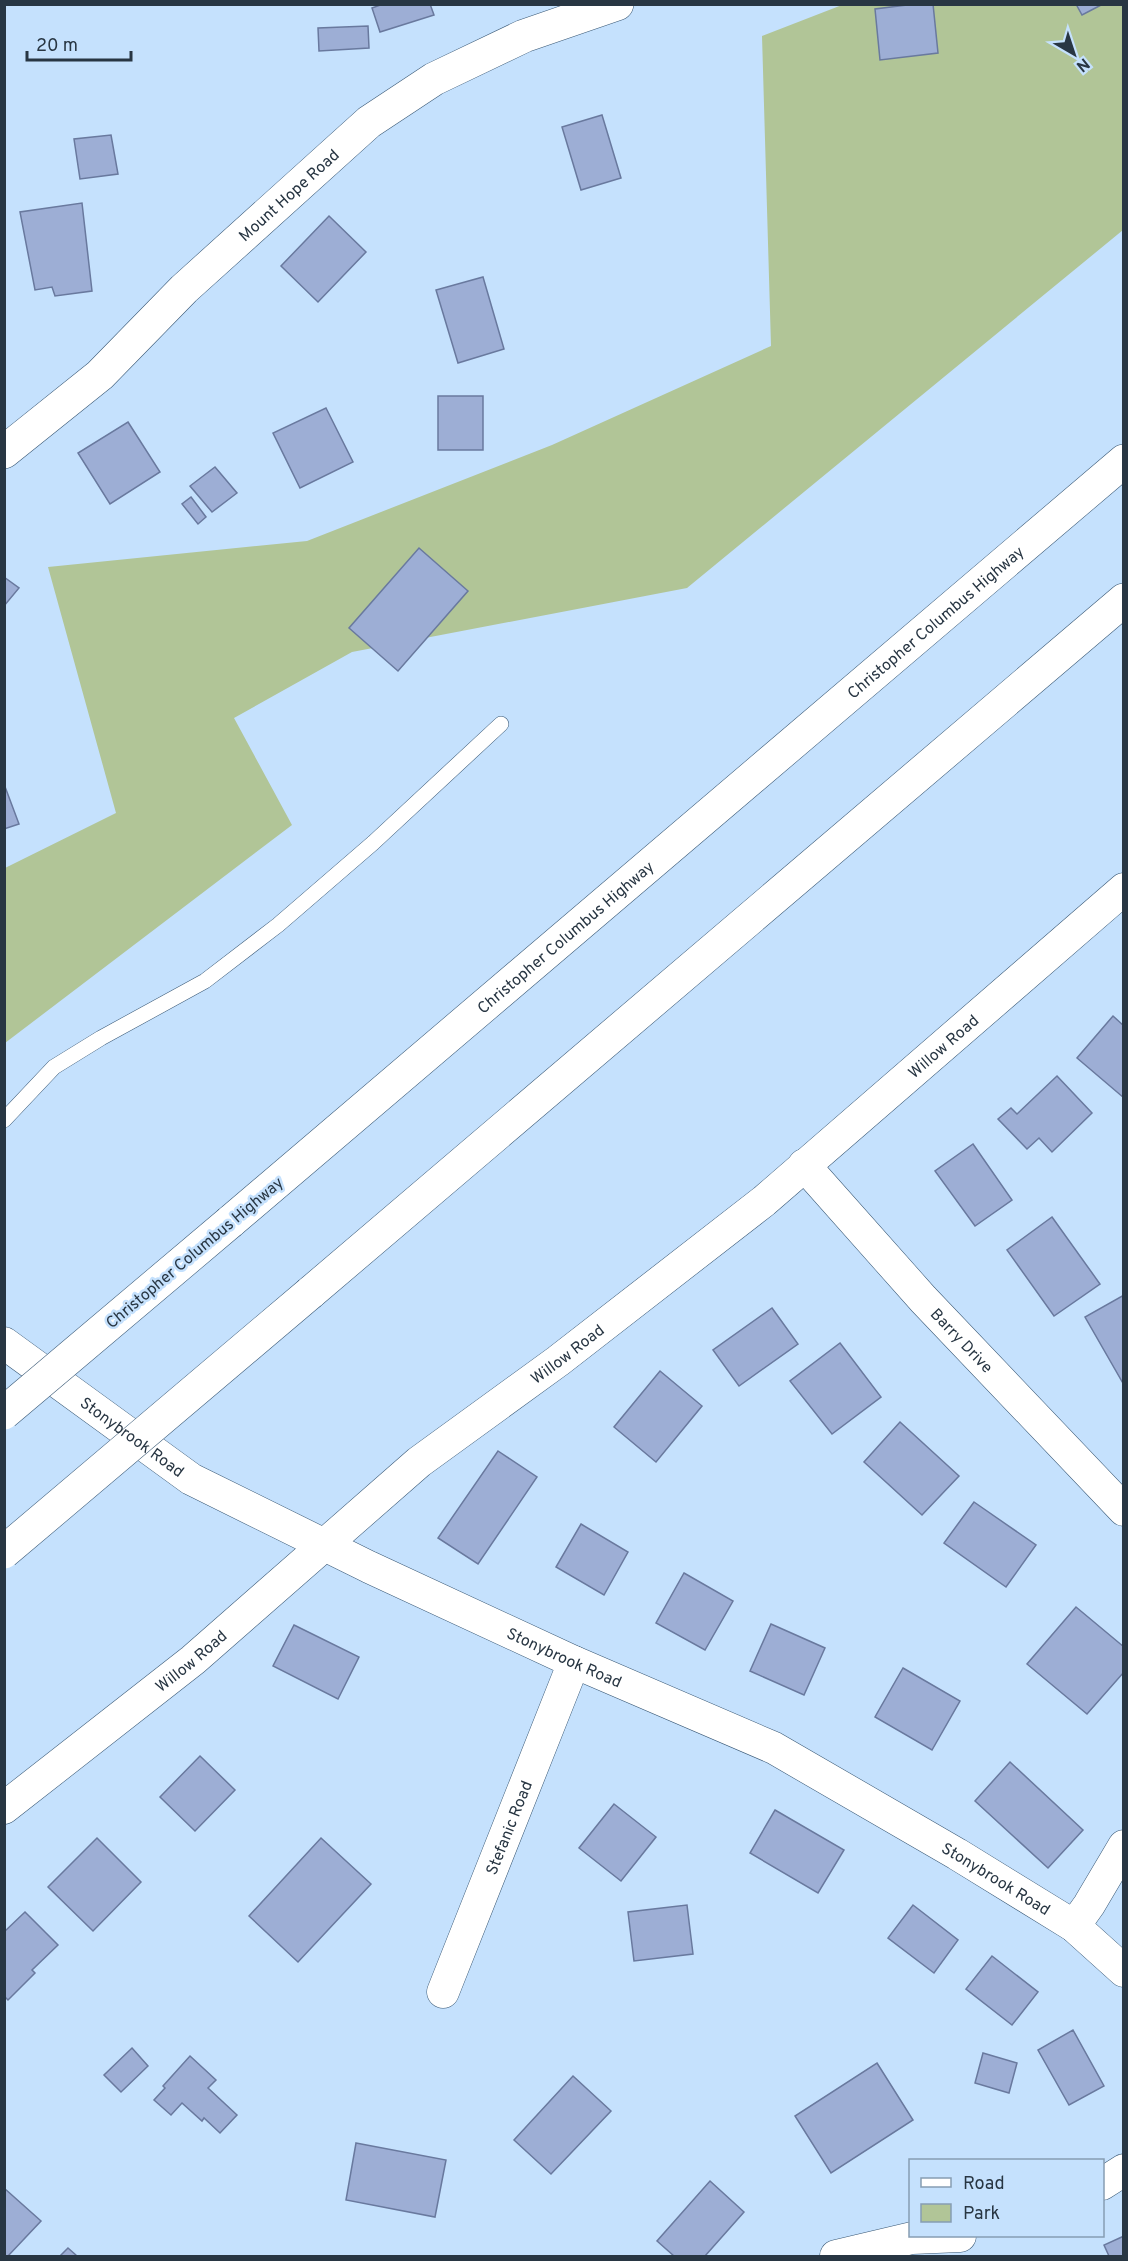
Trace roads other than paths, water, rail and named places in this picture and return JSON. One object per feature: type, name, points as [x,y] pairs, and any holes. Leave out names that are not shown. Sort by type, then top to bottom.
[{"type":"main road","name":"Mount Hope Road","points":[[4,452],[100,375],[184,289],[369,122],[434,79],[524,36],[617,4]]},
{"type":"main road","name":"Christopher Columbus Highway","points":[[4,1413],[1124,461]]},
{"type":"main road","points":[[4,1552],[1124,600]]},
{"type":"street","name":"Willow Road","points":[[4,1808],[193,1660],[419,1462],[558,1361],[764,1201],[1124,889]]},
{"type":"street","name":"Barry Drive","points":[[804,1165],[923,1299],[1124,1509]]},
{"type":"street","name":"Stonybrook Road","points":[[4,1343],[191,1479],[574,1662],[774,1748],[957,1854],[1074,1926],[1124,1971]]},
{"type":"street","name":"Stefanic Road","points":[[443,1992],[574,1662]]},
{"type":"street","points":[[1074,1926],[1124,1846]]},
{"type":"street","points":[[1104,2183],[1124,2170]]},
{"type":"street","points":[[836,2256],[912,2238],[928,2237]]},
{"type":"lane","points":[[4,1120],[54,1067],[101,1038],[205,981],[278,925],[373,843],[501,724]]}]
